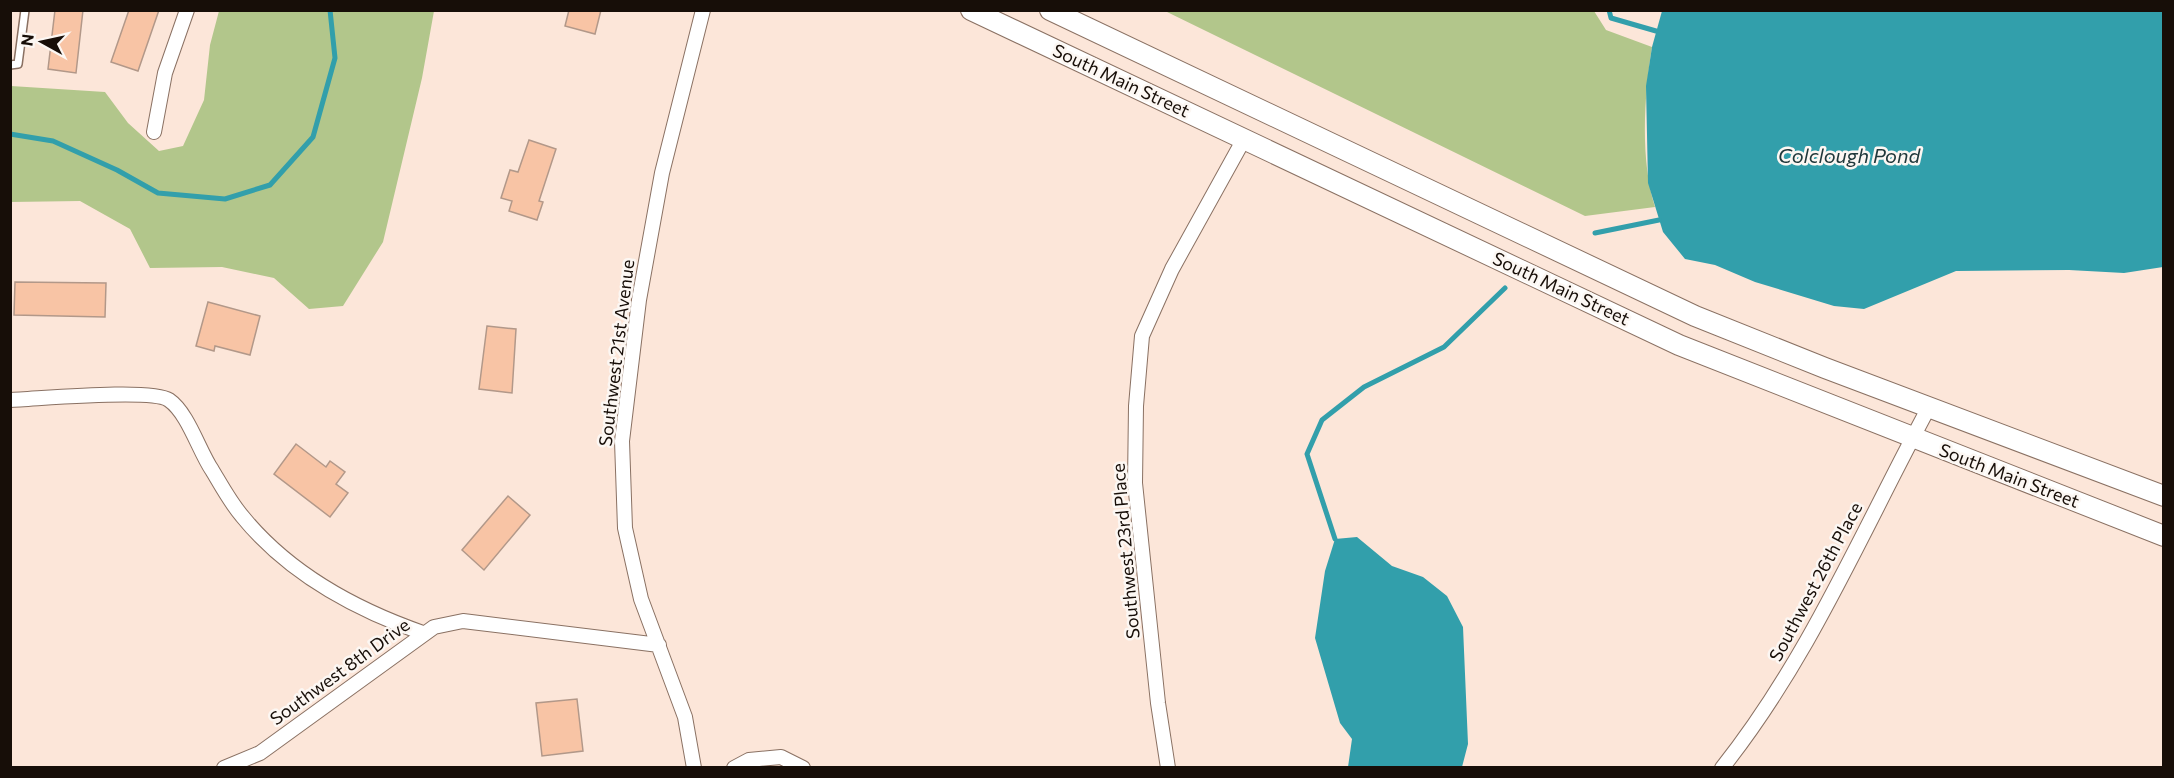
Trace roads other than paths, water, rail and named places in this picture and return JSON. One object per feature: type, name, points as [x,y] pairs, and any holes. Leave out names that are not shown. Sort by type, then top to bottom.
[{"type":"main road","name":"South Main Street","points":[[971,10],[1679,345],[2163,536]]},
{"type":"main road","name":"South Main Street","points":[[1050,10],[1695,316],[2163,496]]},
{"type":"main road","points":[[1244,138],[1260,108]]},
{"type":"street","points":[[154,132],[165,73],[187,10]]},
{"type":"street","name":"Southwest 21st Avenue","points":[[694,768],[685,717],[641,599],[625,528],[622,441],[639,300],[662,174],[703,10]]},
{"type":"street","name":"Southwest 23rd Place","points":[[1168,768],[1158,703],[1135,483],[1136,406],[1142,336],[1172,269],[1244,138]]},
{"type":"street","points":[[10,400],[146,395],[169,400],[181,414],[209,466],[242,516],[285,560],[326,590],[358,608],[423,633]]},
{"type":"street","name":"Southwest 26th Place","points":[[1722,768],[1758,723],[1819,621],[1929,406]]},
{"type":"street","name":"Southwest 8th Drive","points":[[225,768],[260,753],[434,627],[463,621],[659,645]]},
{"type":"street","points":[[734,768],[749,760],[781,757],[803,768]]},
{"type":"lane","points":[[14,64],[25,10]]},
{"type":"water","name":"Colclough Pond","points":[[1662,11],[2163,11],[2163,267],[2124,273],[2069,270],[1956,271],[1864,309],[1834,306],[1755,282],[1715,265],[1685,259],[1663,232],[1648,183],[1646,86],[1652,47]]},
{"type":"water","points":[[1357,537],[1392,566],[1423,577],[1447,596],[1463,627],[1468,744],[1462,767],[1348,767],[1352,739],[1340,723],[1315,638],[1325,571],[1335,539]]},
{"type":"waterway","points":[[10,134],[53,141],[117,170],[158,193],[225,199],[270,185],[313,137],[335,58],[330,10]]},
{"type":"waterway","points":[[1609,10],[1611,18],[1656,31]]},
{"type":"waterway","points":[[1595,233],[1659,220]]},
{"type":"waterway","points":[[1335,539],[1307,454],[1322,420],[1364,387],[1444,347],[1505,288]]}]
